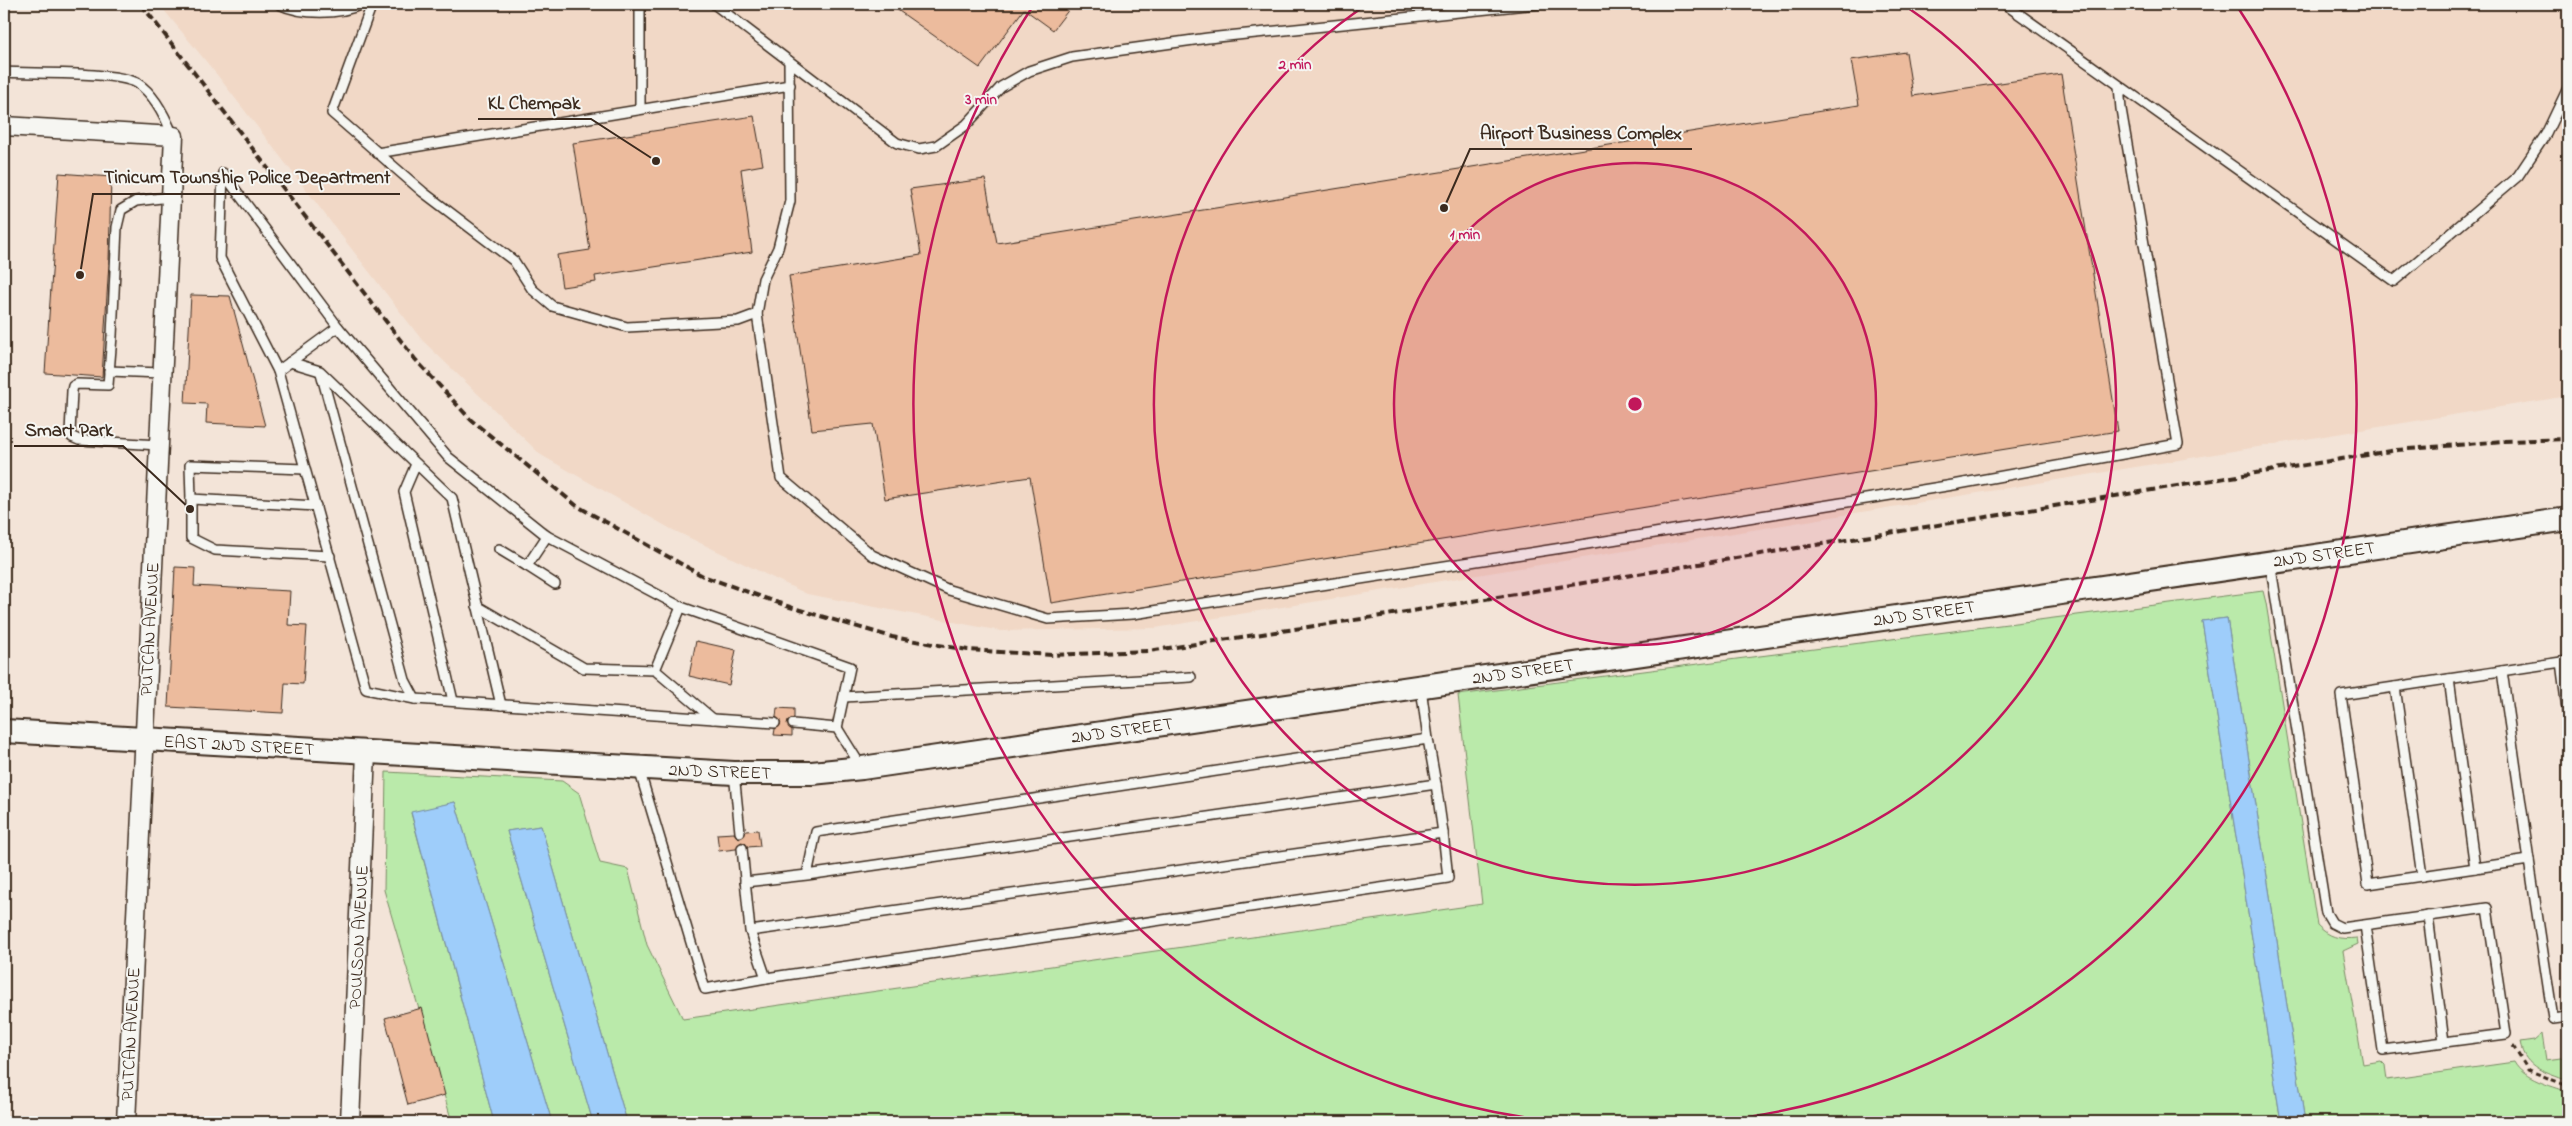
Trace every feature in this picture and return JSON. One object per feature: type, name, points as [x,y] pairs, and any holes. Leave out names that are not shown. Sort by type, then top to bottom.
[{"type":"street","points":[[4,126],[174,136]]},
{"type":"street","name":"PUTCAN AVENUE","points":[[126,1122],[143,739],[174,136]]},
{"type":"street","name":"2ND STREET","points":[[474,759],[734,773],[812,773],[862,768],[2568,519]]},
{"type":"street","name":"EAST 2ND STREET","points":[[4,731],[474,759]]},
{"type":"street","name":"POULSON AVENUE","points":[[350,1122],[366,752]]},
{"type":"lane","points":[[279,4],[290,9],[325,11],[349,10],[362,4]]},
{"type":"lane","points":[[372,4],[332,113],[377,153],[514,261],[532,289],[552,306],[627,327],[738,321],[757,314]]},
{"type":"lane","points":[[640,4],[640,109]]},
{"type":"lane","points":[[714,4],[898,143],[919,149],[936,146],[966,125],[1001,87],[1030,71],[1072,57],[1208,38],[1536,4]]},
{"type":"lane","points":[[2005,4],[2394,281],[2518,176],[2546,134],[2568,88]]},
{"type":"lane","points":[[789,61],[790,201],[778,248],[763,279],[757,314],[781,478],[872,555],[949,590],[1048,619],[1133,614],[1568,548],[1943,487],[2178,444],[2121,109],[2119,86]]},
{"type":"lane","points":[[4,72],[110,76],[137,83],[163,113],[174,136]]},
{"type":"lane","points":[[377,153],[790,85]]},
{"type":"lane","points":[[776,723],[416,699],[366,689],[278,370],[220,258],[223,173],[338,327],[448,457],[548,536],[681,607],[850,667],[837,728],[862,768]]},
{"type":"lane","points":[[158,445],[79,440],[72,437],[70,433],[73,386],[77,384],[108,385],[117,227],[121,210],[136,200],[170,197]]},
{"type":"lane","points":[[278,370],[338,327]]},
{"type":"lane","points":[[290,362],[320,371],[452,498],[501,705]]},
{"type":"lane","points":[[109,371],[162,372]]},
{"type":"lane","points":[[320,371],[405,680],[416,699]]},
{"type":"lane","points":[[416,464],[404,492],[452,701]]},
{"type":"lane","points":[[305,469],[190,465],[190,538],[215,550],[330,556]]},
{"type":"lane","points":[[190,499],[316,506]]},
{"type":"lane","points":[[527,566],[548,536]]},
{"type":"lane","points":[[499,550],[555,584]]},
{"type":"lane","points":[[2270,562],[2326,913],[2332,923],[2342,928],[2487,908],[2506,1034],[2383,1050],[2365,925]]},
{"type":"lane","points":[[477,606],[584,668],[655,670],[713,719]]},
{"type":"lane","points":[[655,670],[681,607]]},
{"type":"lane","points":[[2529,860],[2368,884],[2341,695],[2564,661],[2568,717]]},
{"type":"lane","points":[[2502,671],[2553,1019],[2568,1017]]},
{"type":"lane","points":[[844,697],[1191,677]]},
{"type":"lane","points":[[2449,679],[2475,868]]},
{"type":"lane","points":[[639,768],[705,989],[766,978],[1448,878],[1436,784],[1420,686]]},
{"type":"lane","points":[[2395,687],[2422,876]]},
{"type":"lane","points":[[793,724],[837,728]]},
{"type":"lane","points":[[807,875],[816,832],[1428,739]]},
{"type":"lane","points":[[734,773],[740,832]]},
{"type":"lane","points":[[745,882],[807,875],[1436,784]]},
{"type":"lane","points":[[750,931],[1443,833]]},
{"type":"lane","points":[[742,848],[750,931],[766,978]]},
{"type":"lane","points":[[2428,916],[2444,1042]]},
{"type":"path","points":[[2506,1034],[2528,1070],[2568,1086]]},
{"type":"shaded area","points":[[159,4],[2568,4],[2568,396],[1155,628],[1001,631],[807,594],[671,529],[541,455],[422,340],[218,76]]},
{"type":"green space","points":[[2263,591],[2317,925],[2335,937],[2357,938],[2358,944],[2343,951],[2363,1064],[2381,1061],[2385,1065],[2387,1080],[2514,1062],[2518,1068],[2531,1078],[2568,1092],[2568,1122],[2305,1122],[2227,618],[2202,621],[2281,1122],[627,1122],[541,826],[507,831],[593,1122],[552,1122],[455,802],[411,813],[494,1122],[452,1122],[384,890],[386,772],[562,781],[579,793],[600,863],[628,869],[647,945],[683,1019],[1482,904],[1458,695]]},
{"type":"green space","points":[[2542,1034],[2546,1060],[2568,1057],[2568,1081],[2544,1072],[2532,1064],[2523,1052],[2520,1043],[2534,1041]]},
{"type":"water","points":[[2227,618],[2305,1122],[2281,1122],[2202,621]]},
{"type":"water","points":[[455,802],[552,1122],[494,1122],[411,812]]},
{"type":"water","points":[[541,826],[627,1122],[593,1122],[507,831]]},
{"type":"building","points":[[889,4],[1073,4],[1053,30],[1024,9],[980,68]]},
{"type":"building","points":[[1906,52],[1913,96],[2061,74],[2118,431],[1051,603],[1030,477],[885,499],[873,424],[812,430],[789,276],[921,255],[910,189],[985,179],[997,243],[1859,105],[1851,60]]},
{"type":"building","points":[[754,116],[763,165],[741,169],[752,252],[595,276],[596,282],[562,287],[557,255],[590,250],[573,143]]},
{"type":"building","points":[[59,173],[111,177],[109,262],[102,377],[45,373]]},
{"type":"building","points":[[191,295],[230,296],[265,426],[206,423],[207,404],[185,403]]},
{"type":"building","points":[[175,567],[195,568],[194,586],[290,591],[288,625],[307,626],[303,684],[285,683],[283,713],[168,707]]},
{"type":"building","points":[[696,641],[736,650],[729,685],[689,676]]},
{"type":"building","points":[[777,708],[794,709],[794,718],[788,720],[787,724],[792,730],[792,736],[774,735],[775,729],[781,724],[776,717]]},
{"type":"building","points":[[758,830],[760,846],[748,847],[745,843],[741,842],[736,849],[719,851],[717,834],[734,833],[737,837],[741,838],[746,831]]},
{"type":"building","points":[[422,1008],[445,1095],[408,1105],[385,1018]]},
{"type":"railway","points":[[141,4],[415,359],[471,420],[577,506],[703,576],[790,607],[892,637],[968,650],[1052,655],[1149,651],[1381,616],[2397,450],[2504,441],[2568,439]]},
{"type":"place","name":"KL Chempak","points":[[656,161]]},
{"type":"place","name":"Airport Business Complex","points":[[1444,208]]},
{"type":"place","name":"Tinicum Township Police Department","points":[[80,275]]},
{"type":"place","name":"Smart Park","points":[[190,509]]}]
